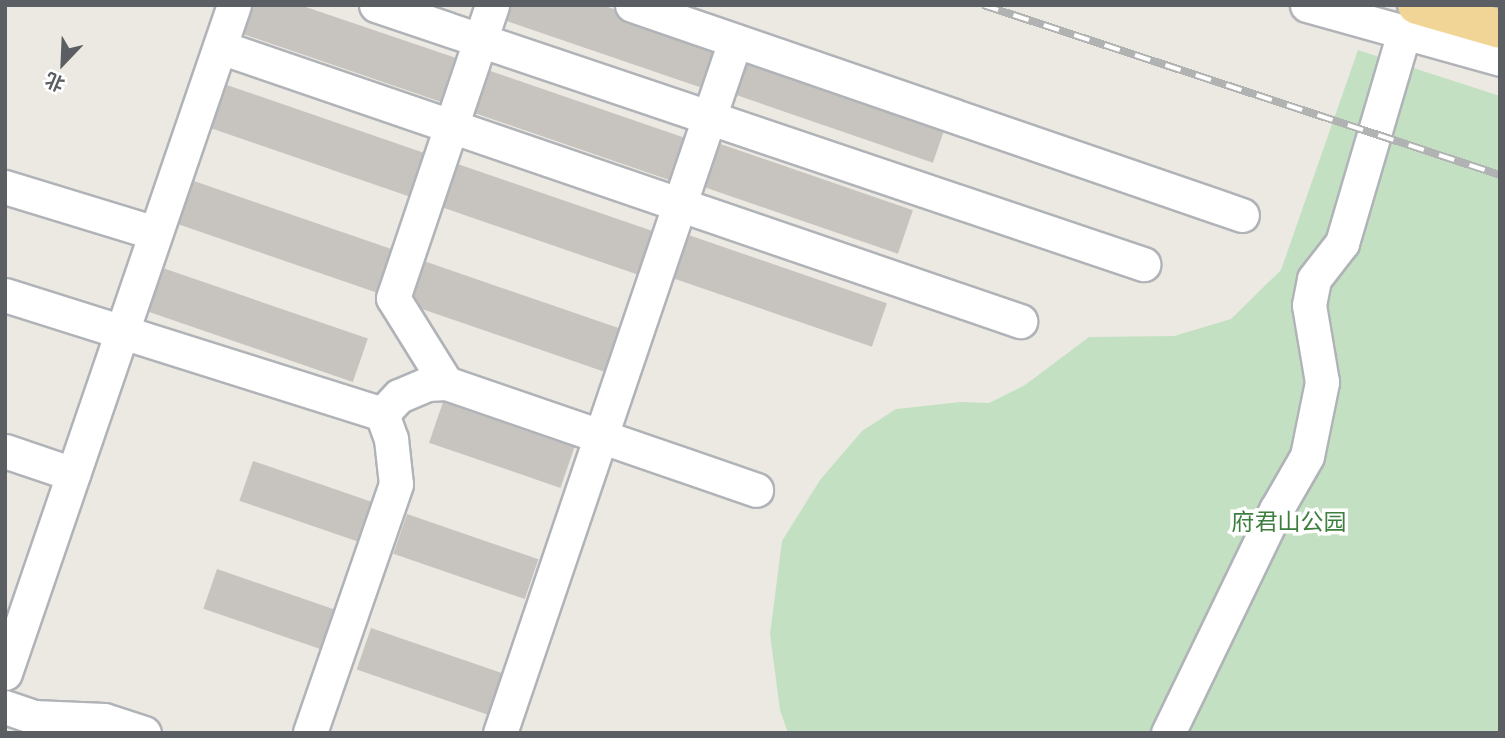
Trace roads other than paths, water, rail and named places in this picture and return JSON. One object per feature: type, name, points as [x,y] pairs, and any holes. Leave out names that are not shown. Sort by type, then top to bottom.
[{"type":"highway","points":[[1410,19],[1500,29]]},
{"type":"street","points":[[5,673],[234,5]]},
{"type":"street","points":[[376,5],[1143,264]]},
{"type":"street","points":[[446,383],[393,298],[492,5]]},
{"type":"street","points":[[632,5],[1242,215]]},
{"type":"street","points":[[1307,5],[1410,19],[1500,59]]},
{"type":"street","points":[[1168,733],[1276,510],[1307,456],[1321,382],[1309,305],[1314,279],[1342,243],[1410,19]]},
{"type":"street","points":[[500,733],[735,41]]},
{"type":"street","points":[[220,47],[1020,321]]},
{"type":"street","points":[[5,187],[155,233]]},
{"type":"street","points":[[5,295],[382,414]]},
{"type":"street","points":[[382,414],[399,396],[427,384],[446,383],[757,490]]},
{"type":"street","points":[[310,733],[396,484],[391,439],[382,414]]},
{"type":"street","points":[[5,451],[73,474]]},
{"type":"street","points":[[5,707],[34,717],[104,720],[144,733]]},
{"type":"railway","points":[[983,5],[1500,175]]},
{"type":"park label","name":"府君山公园","points":[[1289,522]]}]
